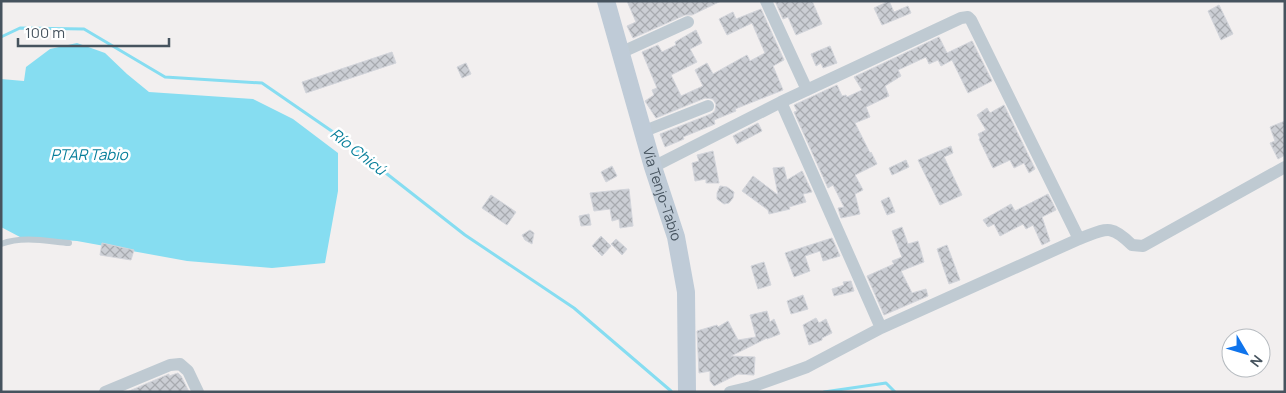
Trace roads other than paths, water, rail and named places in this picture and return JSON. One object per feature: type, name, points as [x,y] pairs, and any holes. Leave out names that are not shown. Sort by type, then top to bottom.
[{"type":"main road","name":"Vía Tenjo-Tabio","points":[[606,1],[642,132],[676,236],[687,308],[687,392]]},
{"type":"street","points":[[766,1],[807,90]]},
{"type":"street","points":[[653,167],[781,102],[952,22],[968,17],[1079,239]]},
{"type":"street","points":[[620,53],[688,22]]},
{"type":"street","points":[[781,102],[880,328]]},
{"type":"street","points":[[642,132],[708,106]]},
{"type":"street","points":[[730,392],[751,387],[807,367],[880,328],[1079,239],[1105,230],[1115,230],[1122,234],[1132,246],[1143,246],[1285,167]]},
{"type":"street","points":[[105,392],[170,365],[180,364],[188,371],[198,392]]},
{"type":"lane","points":[[1,244],[14,240],[31,239],[69,243]]},
{"type":"water","name":"PTAR Tabio","points":[[77,43],[105,53],[149,92],[253,99],[293,119],[338,153],[338,191],[325,263],[272,268],[187,261],[77,241],[20,237],[1,227],[1,79],[24,81],[26,67],[50,49]]},
{"type":"waterway","name":"Río Chicú","points":[[1,37],[20,28],[84,29],[165,77],[262,83],[336,134],[465,235],[574,308],[671,391]]},
{"type":"waterway","name":"Río Chicú","points":[[824,392],[886,383],[895,392]]}]
